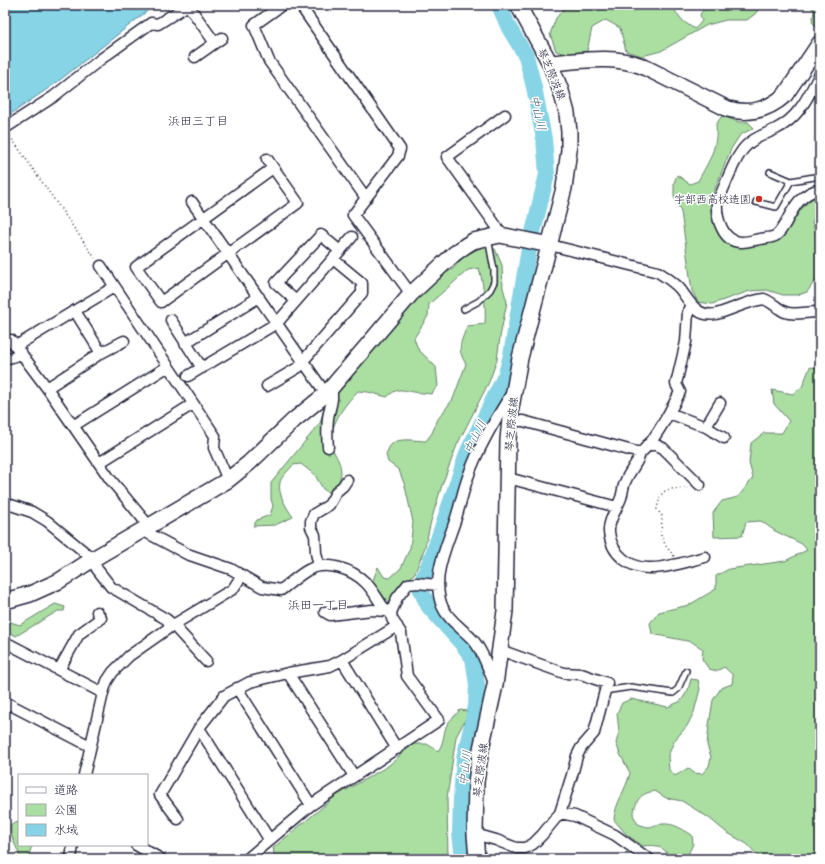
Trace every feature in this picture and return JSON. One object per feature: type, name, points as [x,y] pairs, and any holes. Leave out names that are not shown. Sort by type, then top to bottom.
[{"type":"street","points":[[5,128],[53,97],[101,58],[151,23],[158,24],[188,5],[218,40],[195,57]]},
{"type":"street","points":[[282,5],[254,25],[269,61],[366,198]]},
{"type":"street","points":[[300,5],[400,149],[398,156],[353,215],[411,294]]},
{"type":"street","name":"琴芝際波線","points":[[477,859],[475,834],[476,782],[500,650],[505,611],[510,421],[538,242],[564,188],[569,150],[567,113],[561,91],[550,64],[518,5]]},
{"type":"street","points":[[550,64],[602,60],[631,62],[728,109],[740,112],[753,112],[778,102],[785,95],[820,43]]},
{"type":"street","points":[[820,74],[798,112],[777,129],[753,140],[738,156],[716,211],[726,235],[732,240],[741,242],[775,236],[780,231],[802,197],[812,191],[820,189]]},
{"type":"street","points":[[494,236],[497,226],[447,157],[505,116]]},
{"type":"street","points":[[267,159],[274,168],[298,202],[161,302],[136,266],[274,168]]},
{"type":"street","points":[[192,202],[303,361],[328,390],[333,399],[327,432],[328,447]]},
{"type":"street","points":[[296,301],[276,283],[321,235],[340,251]]},
{"type":"street","points":[[5,601],[48,587],[228,480],[249,463],[328,390],[411,294],[454,254],[473,241],[494,236],[538,242],[658,272],[680,288],[692,306],[699,312],[707,315],[716,314],[759,299],[764,299],[771,302],[786,312],[792,314],[820,312]]},
{"type":"street","points":[[188,376],[276,323],[352,237]]},
{"type":"street","points":[[267,386],[299,367],[362,293],[362,283],[333,260]]},
{"type":"street","points":[[101,266],[215,436],[214,448],[228,480]]},
{"type":"street","points":[[5,359],[16,347],[114,287]]},
{"type":"street","points":[[185,343],[259,297]]},
{"type":"street","points":[[692,306],[688,312],[686,342],[676,384],[680,392],[669,413],[640,453],[640,457],[630,471],[610,522],[609,532],[616,551],[623,559],[631,565],[641,568],[660,567],[705,557]]},
{"type":"street","points":[[75,311],[101,353]]},
{"type":"street","points":[[171,320],[202,368]]},
{"type":"street","points":[[47,388],[101,353],[124,341]]},
{"type":"street","points":[[16,347],[47,388],[146,528],[187,554],[231,569],[262,587],[278,591],[308,570],[319,566],[342,570],[365,582],[389,612],[401,632],[408,676],[439,720],[311,805],[247,859]]},
{"type":"street","points":[[73,426],[168,367]]},
{"type":"street","points":[[494,685],[480,650],[473,640],[451,619],[443,608],[440,597],[434,585],[468,477],[485,439],[514,391]]},
{"type":"street","points":[[706,427],[720,403]]},
{"type":"street","points":[[99,463],[193,404]]},
{"type":"street","points":[[669,413],[706,427],[724,438]]},
{"type":"street","points":[[510,421],[523,421],[640,453]]},
{"type":"street","points":[[647,445],[656,445],[663,448],[700,485]]},
{"type":"street","points":[[508,478],[617,507]]},
{"type":"street","points":[[319,566],[316,553],[315,535],[311,527],[311,521],[314,514],[329,505],[337,491],[347,480]]},
{"type":"street","points":[[5,503],[32,512],[47,521],[93,559],[97,569],[111,587],[166,619],[206,661]]},
{"type":"street","points":[[84,774],[107,681],[121,664],[173,626],[233,589],[242,575]]},
{"type":"street","points":[[389,612],[402,590],[408,584],[417,583],[434,585]]},
{"type":"street","points":[[325,612],[330,615],[372,610],[389,612]]},
{"type":"street","points":[[59,670],[79,634],[101,618],[97,612]]},
{"type":"street","points":[[178,820],[160,796],[198,728],[224,696],[250,682],[288,673],[330,666],[397,626]]},
{"type":"street","points":[[5,642],[103,693]]},
{"type":"street","points":[[475,834],[516,848],[525,848],[533,844],[542,835],[560,812],[577,756],[581,748],[594,733],[607,683],[581,674],[564,672],[500,650]]},
{"type":"street","points":[[342,660],[397,749]]},
{"type":"street","points":[[288,673],[354,776]]},
{"type":"street","points":[[237,688],[311,805]]},
{"type":"street","points":[[5,702],[90,746]]},
{"type":"street","points":[[198,728],[270,839]]},
{"type":"street","points":[[560,812],[575,816],[615,835],[649,859]]},
{"type":"street","points":[[71,859],[73,846]]},
{"type":"street","points":[[138,846],[161,859]]},
{"type":"lane","points":[[770,172],[791,181],[820,176]]},
{"type":"lane","points":[[756,202],[776,208],[791,181]]},
{"type":"lane","points":[[464,309],[479,302],[490,290],[494,282],[494,236]]},
{"type":"lane","points":[[604,691],[631,687],[673,693],[678,689],[686,671]]},
{"type":"path","points":[[5,141],[12,138],[101,266]]},
{"type":"path","points":[[680,563],[666,546],[661,536],[662,516],[657,509],[658,504],[661,495],[670,489],[695,487],[700,485]]},
{"type":"green space","points":[[567,5],[670,5],[684,22],[695,29],[702,21],[700,14],[708,5],[762,5],[755,14],[747,20],[726,20],[707,25],[661,51],[642,56],[626,51],[620,28],[606,20],[592,28],[587,51],[565,54],[556,51],[550,34],[556,18]]},
{"type":"green space","points":[[810,5],[820,5],[820,25],[817,27],[812,22],[814,11]]},
{"type":"green space","points":[[722,116],[739,122],[748,122],[754,128],[740,135],[731,149],[712,196],[711,218],[721,235],[763,243],[782,237],[802,208],[813,198],[820,196],[820,207],[812,222],[820,246],[820,282],[815,281],[807,292],[798,295],[783,295],[767,290],[750,291],[712,304],[698,302],[692,291],[681,212],[674,197],[674,183],[677,175],[690,184],[698,181],[712,154],[716,140],[716,124]]},
{"type":"green space","points":[[485,246],[495,249],[502,265],[503,288],[507,302],[497,360],[489,382],[457,445],[442,485],[425,547],[415,573],[403,584],[389,601],[381,597],[372,583],[378,567],[384,577],[390,578],[401,568],[410,548],[413,522],[405,486],[399,470],[388,462],[386,455],[390,446],[395,442],[403,440],[426,441],[432,433],[438,419],[453,399],[466,364],[461,354],[460,345],[467,326],[485,324],[484,296],[479,268],[468,270],[429,304],[428,316],[414,338],[418,349],[436,367],[438,386],[431,394],[397,390],[387,397],[358,391],[341,412],[335,423],[331,436],[332,447],[339,461],[341,472],[337,484],[329,493],[323,489],[315,475],[301,464],[293,465],[282,478],[279,487],[283,501],[293,517],[275,525],[253,526],[257,520],[270,515],[273,506],[271,499],[271,483],[320,423],[326,402],[336,398],[340,383],[411,300],[441,275],[453,269],[465,255]]},
{"type":"green space","points":[[810,367],[820,368],[820,859],[761,859],[747,844],[726,832],[709,818],[682,801],[666,798],[655,791],[649,792],[639,798],[637,802],[633,815],[638,824],[649,827],[670,824],[692,835],[693,844],[689,852],[691,859],[673,859],[660,847],[643,846],[627,835],[614,820],[618,802],[630,773],[616,743],[619,732],[617,713],[622,703],[631,699],[668,707],[681,701],[688,690],[691,679],[698,680],[700,689],[694,712],[687,726],[674,741],[668,756],[669,770],[675,776],[688,768],[694,773],[702,774],[709,766],[711,757],[707,745],[713,700],[721,688],[732,684],[733,675],[724,667],[717,671],[709,669],[702,659],[703,649],[692,642],[652,634],[650,623],[659,612],[689,605],[716,589],[716,576],[729,569],[785,561],[807,550],[802,544],[775,531],[761,521],[746,522],[742,536],[714,537],[713,513],[722,501],[738,497],[753,478],[749,463],[751,443],[764,433],[782,433],[789,421],[774,404],[772,390],[793,394],[802,387]]},
{"type":"green space","points":[[55,604],[65,607],[64,611],[58,611],[16,636],[5,630],[5,618],[10,622],[20,625]]},
{"type":"green space","points":[[460,710],[467,711],[467,716],[456,737],[447,798],[448,859],[275,859],[273,848],[336,796],[388,766],[413,744],[427,744],[438,751],[442,744],[446,726]]},
{"type":"green space","points":[[18,822],[18,846],[32,846],[28,859],[21,859],[11,833],[11,824]]},
{"type":"water","points":[[5,5],[155,5],[56,83],[5,118]]},
{"type":"waterway","name":"中山川","points":[[463,859],[460,833],[464,759],[476,706],[477,685],[473,658],[429,607],[421,591],[424,576],[468,451],[506,374],[511,355],[529,249],[547,174],[544,139],[534,87],[526,56],[509,28],[499,5]]},
{"type":"place","name":"宇部西高校造園","points":[[759,199]]},
{"type":"district","name":"浜田三丁目","points":[[198,121]]},
{"type":"district","name":"浜田一丁目","points":[[318,605]]}]
